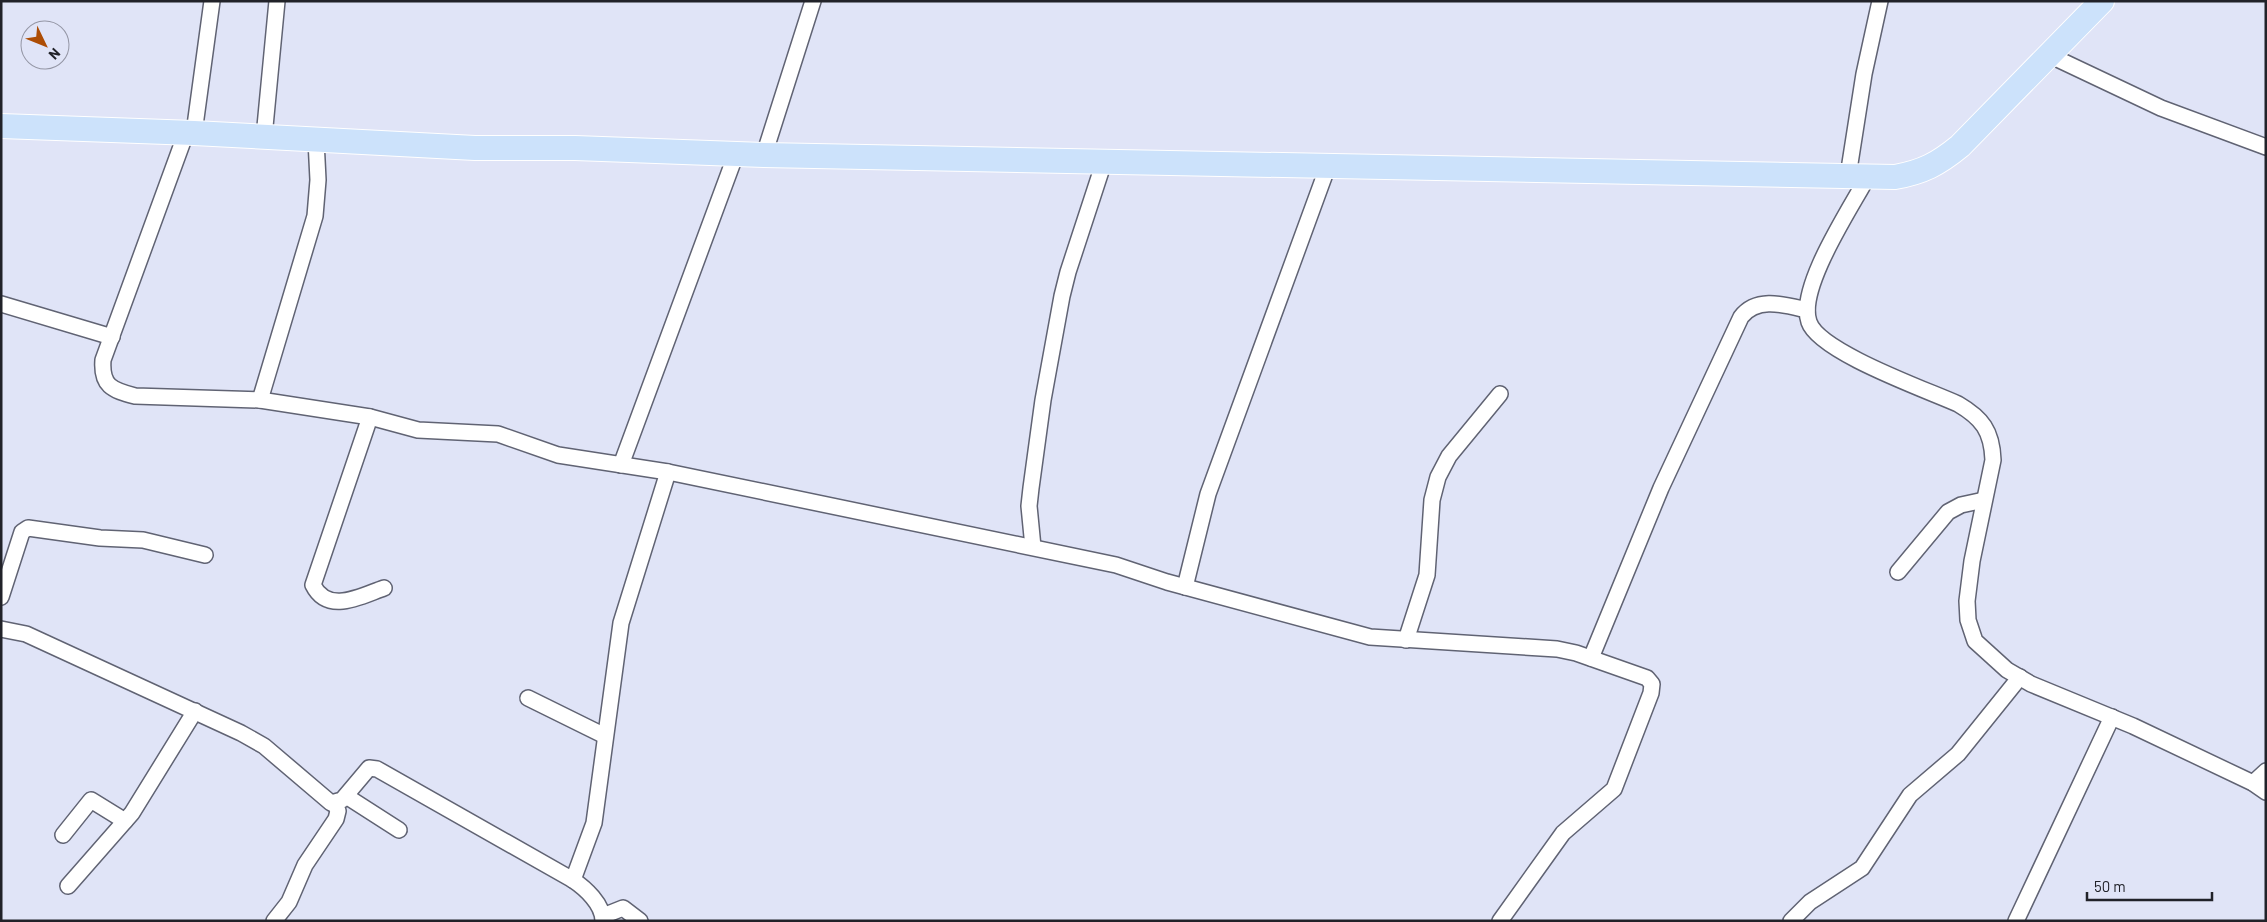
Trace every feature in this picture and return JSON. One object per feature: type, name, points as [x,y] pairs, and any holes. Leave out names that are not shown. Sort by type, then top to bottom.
[{"type":"main road","points":[[1,126],[190,133],[475,148],[575,148],[764,155],[1895,177],[1918,173],[1943,160],[1960,146],[2102,1]]},
{"type":"street","points":[[212,1],[190,133],[103,360],[102,371],[104,379],[110,387],[135,396],[260,400],[370,417],[418,430],[498,434],[558,455],[668,472],[1116,564],[1185,588],[1353,633],[1406,640],[1557,649],[1591,658],[1647,678],[1652,684],[1651,693],[1614,789],[1567,827],[1500,921]]},
{"type":"street","points":[[264,137],[277,1]]},
{"type":"street","points":[[764,155],[813,1]]},
{"type":"street","points":[[1880,1],[1864,74],[1858,176],[1812,285],[1807,310],[1809,324],[1821,338],[1840,352],[1958,404],[1974,413],[1986,428],[1992,443],[1992,460],[1972,562],[1967,601],[1968,620],[1975,640],[2007,670],[2020,678],[2112,717],[2253,783],[2266,792]]},
{"type":"street","points":[[2049,55],[2161,108],[2266,146]]},
{"type":"street","points":[[260,400],[315,216],[318,180],[316,140]]},
{"type":"street","points":[[621,465],[736,154]]},
{"type":"street","points":[[1033,547],[1029,506],[1031,488],[1043,400],[1062,296],[1104,162]]},
{"type":"street","points":[[1185,588],[1208,494],[1328,166]]},
{"type":"street","points":[[1,304],[112,337]]},
{"type":"street","points":[[1591,658],[1661,488],[1741,317],[1747,309],[1764,304],[1807,310]]},
{"type":"street","points":[[1406,640],[1426,575],[1432,500],[1438,477],[1449,456],[1500,394]]},
{"type":"street","points":[[370,417],[313,585],[317,592],[334,602],[344,602],[384,588]]},
{"type":"street","points":[[572,880],[587,846],[594,823],[621,623],[668,472]]},
{"type":"street","points":[[1898,572],[1948,512],[1960,505],[1984,500]]},
{"type":"street","points":[[1,597],[22,532],[28,528],[100,538],[143,540],[206,556]]},
{"type":"street","points":[[1,629],[26,634],[195,711],[264,746],[327,801],[341,800],[399,830]]},
{"type":"street","points":[[1791,921],[1810,902],[1862,868],[1910,795],[1958,754],[2020,678]]},
{"type":"street","points":[[528,698],[605,736]]},
{"type":"street","points":[[68,886],[126,821],[195,711]]},
{"type":"street","points":[[2016,921],[2112,717]]},
{"type":"street","points":[[274,921],[289,902],[305,865],[336,819],[341,800],[369,768],[377,769],[582,886],[593,898],[603,918],[623,908],[640,921]]},
{"type":"street","points":[[2253,783],[2266,771]]},
{"type":"street","points":[[62,835],[91,800],[126,821]]}]
